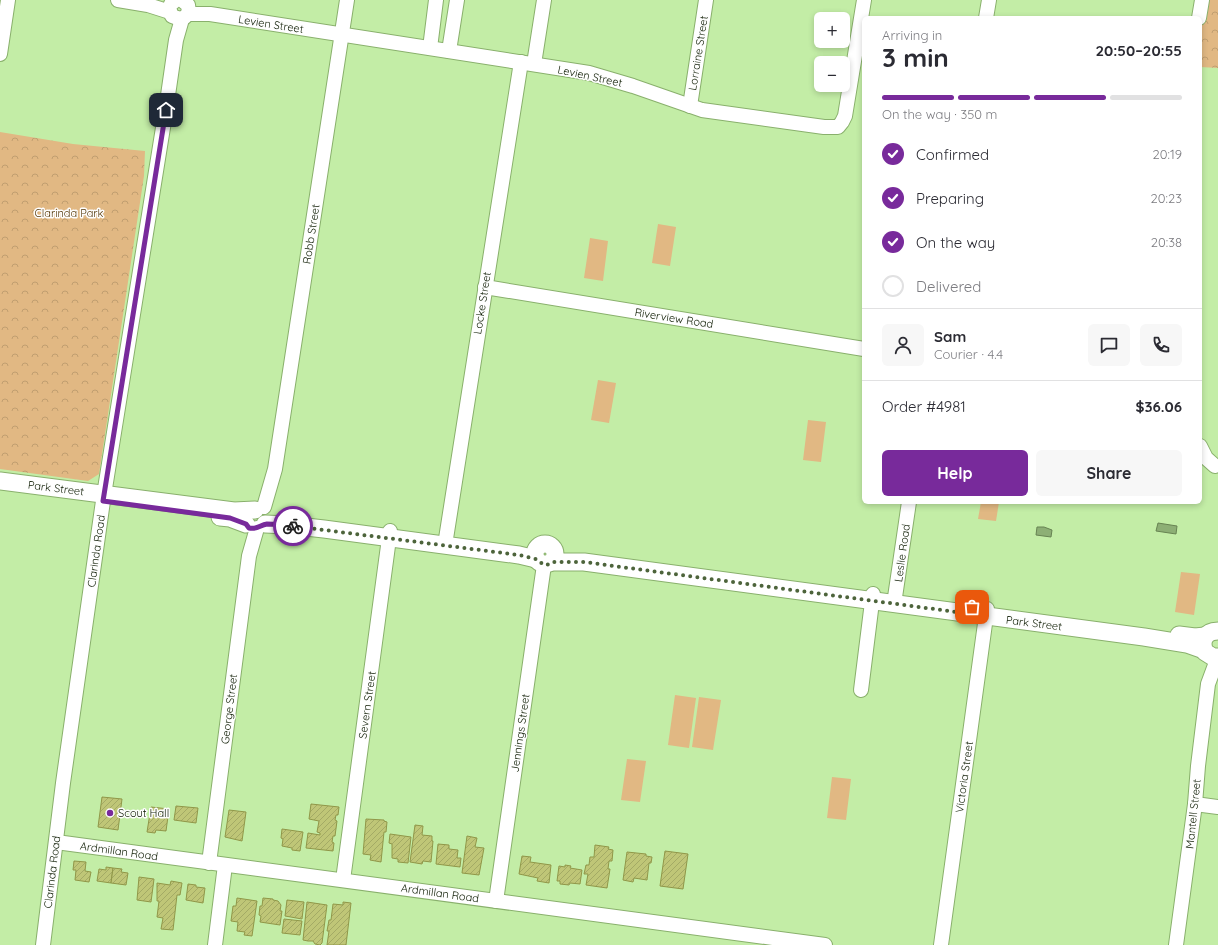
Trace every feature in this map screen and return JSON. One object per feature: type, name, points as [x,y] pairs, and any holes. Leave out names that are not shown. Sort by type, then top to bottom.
[{"type":"street","points":[[0,54],[8,0]]},
{"type":"street","name":"Levien Street","points":[[118,0],[148,5],[180,7],[210,14],[588,73],[609,78],[690,106],[717,112],[824,127],[838,127],[845,116],[864,0]]},
{"type":"street","name":"Robb Street","points":[[260,518],[275,469],[348,0]]},
{"type":"street","points":[[430,48],[436,0]]},
{"type":"street","points":[[449,51],[457,0]]},
{"type":"street","name":"Locke Street","points":[[446,541],[485,287],[527,63],[544,0]]},
{"type":"street","name":"Lorraine Street","points":[[690,106],[706,0]]},
{"type":"street","points":[[986,16],[989,0]]},
{"type":"street","points":[[1199,16],[1202,0]]},
{"type":"street","name":"Clarinda Road","points":[[43,945],[104,498],[180,7]]},
{"type":"street","name":"Riverview Road","points":[[485,287],[862,349]]},
{"type":"street","points":[[1202,450],[1206,458],[1216,466]]},
{"type":"street","points":[[1202,463],[1216,466]]},
{"type":"street","name":"Park Street","points":[[0,481],[230,518],[294,519],[389,534],[446,541],[519,555],[580,556],[987,613],[1195,637],[1211,647]]},
{"type":"street","name":"Park Street","points":[[0,488],[104,498]]},
{"type":"street","name":"Leslie Road","points":[[895,600],[909,504]]},
{"type":"street","name":"George Street","points":[[209,863],[250,556],[260,518]]},
{"type":"street","name":"Severn Street","points":[[343,880],[389,534]]},
{"type":"street","name":"Jennings Street","points":[[496,901],[545,556]]},
{"type":"street","points":[[861,690],[873,597]]},
{"type":"street","name":"Victoria Street","points":[[941,945],[987,613]]},
{"type":"street","name":"Mantell Street","points":[[1176,945],[1195,804],[1211,647]]},
{"type":"street","points":[[1195,804],[1218,807]]},
{"type":"street","name":"Ardmillan Road","points":[[56,842],[825,945]]},
{"type":"street","points":[[215,945],[225,865]]},
{"type":"green space","points":[[1207,0],[1218,0],[1218,68],[1202,67],[1202,22]]},
{"type":"green space","name":"Clarinda Park","points":[[0,132],[73,144],[145,151],[144,176],[99,474],[88,481],[0,469]]},
{"type":"green space","points":[[658,224],[676,227],[670,266],[652,263]]},
{"type":"green space","points":[[590,238],[608,241],[603,281],[584,278]]},
{"type":"green space","points":[[598,380],[616,383],[609,423],[591,420]]},
{"type":"green space","points":[[808,420],[826,422],[821,462],[803,460]]},
{"type":"green space","points":[[981,504],[999,504],[996,521],[978,519]]},
{"type":"green space","points":[[1181,572],[1200,574],[1194,615],[1175,612]]},
{"type":"green space","points":[[675,695],[696,698],[689,748],[668,745]]},
{"type":"green space","points":[[699,697],[721,700],[713,750],[692,747]]},
{"type":"green space","points":[[627,759],[646,761],[640,802],[621,800]]},
{"type":"green space","points":[[832,777],[851,779],[846,820],[827,818]]},
{"type":"shaded area","points":[[1158,523],[1177,526],[1176,534],[1156,531]]},
{"type":"shaded area","points":[[1037,527],[1044,527],[1052,530],[1051,537],[1036,535]]},
{"type":"building","name":"Scout Hall","points":[[102,797],[122,799],[118,830],[98,827]]},
{"type":"building","points":[[311,804],[339,807],[338,815],[336,815],[335,820],[337,821],[335,836],[333,836],[332,842],[334,843],[333,851],[306,848],[308,833],[320,835],[320,833],[317,832],[319,821],[309,819]]},
{"type":"building","points":[[176,806],[198,808],[196,823],[174,820]]},
{"type":"building","points":[[151,807],[169,809],[166,831],[156,830],[155,833],[147,832]]},
{"type":"building","points":[[229,810],[246,812],[242,841],[225,837]]},
{"type":"building","points":[[366,819],[384,820],[387,822],[386,832],[384,832],[381,862],[370,860],[371,855],[363,854]]},
{"type":"building","points":[[415,825],[423,826],[422,835],[432,836],[431,862],[423,861],[422,864],[410,862]]},
{"type":"building","points":[[282,829],[303,832],[300,851],[282,846]]},
{"type":"building","points":[[390,834],[411,837],[408,863],[398,862],[398,859],[392,858],[392,844],[389,843]]},
{"type":"building","points":[[467,836],[477,838],[475,847],[484,848],[479,875],[462,873]]},
{"type":"building","points":[[438,844],[449,845],[449,849],[458,850],[457,858],[461,858],[460,867],[436,864]]},
{"type":"building","points":[[595,845],[609,847],[608,849],[613,850],[612,861],[609,861],[608,869],[610,869],[607,888],[586,885],[588,874],[584,874],[586,865],[589,865],[590,857],[594,857]]},
{"type":"building","points":[[665,851],[688,854],[683,889],[660,886]]},
{"type":"building","points":[[627,852],[646,854],[646,856],[652,857],[651,863],[649,863],[647,880],[634,878],[633,882],[623,880]]},
{"type":"building","points":[[522,856],[531,857],[530,862],[551,865],[549,883],[537,881],[538,878],[519,874]]},
{"type":"building","points":[[74,861],[86,862],[85,871],[91,872],[89,882],[75,880],[76,870],[73,870]]},
{"type":"building","points":[[565,865],[571,866],[570,868],[582,870],[580,884],[560,884],[560,881],[557,881],[559,866],[565,867]]},
{"type":"building","points":[[106,867],[113,868],[111,883],[97,881],[99,869],[106,870]]},
{"type":"building","points":[[113,868],[122,869],[121,872],[128,873],[126,885],[111,883]]},
{"type":"building","points":[[139,877],[154,879],[151,902],[137,900]]},
{"type":"building","points":[[171,881],[182,883],[180,895],[177,895],[173,930],[161,929],[163,918],[157,917],[159,901],[157,901],[157,883],[170,885]]},
{"type":"building","points":[[188,884],[205,888],[203,903],[186,900]]},
{"type":"building","points":[[237,898],[257,901],[252,936],[244,935],[245,932],[237,931],[238,922],[231,921],[233,906],[236,906]]},
{"type":"building","points":[[263,898],[273,899],[278,901],[281,905],[280,911],[282,911],[280,925],[260,922],[260,906],[262,906]]},
{"type":"building","points":[[287,900],[304,902],[302,919],[285,916]]},
{"type":"building","points":[[307,902],[327,905],[322,943],[320,945],[315,944],[313,941],[303,940]]},
{"type":"building","points":[[343,902],[351,903],[346,945],[327,945],[329,931],[327,931],[329,920],[331,920],[333,904],[343,905]]},
{"type":"building","points":[[284,919],[302,921],[300,935],[282,933]]},
{"type":"way so far","points":[[293,526],[519,555],[536,559],[544,565],[553,562],[584,562],[986,616],[987,609],[972,607]]},
{"type":"place","name":"Scout Hall","points":[[110,813]]},
{"type":"route","points":[[166,110],[103,501],[230,518],[246,524],[249,528],[253,529],[265,524],[293,526]]}]
